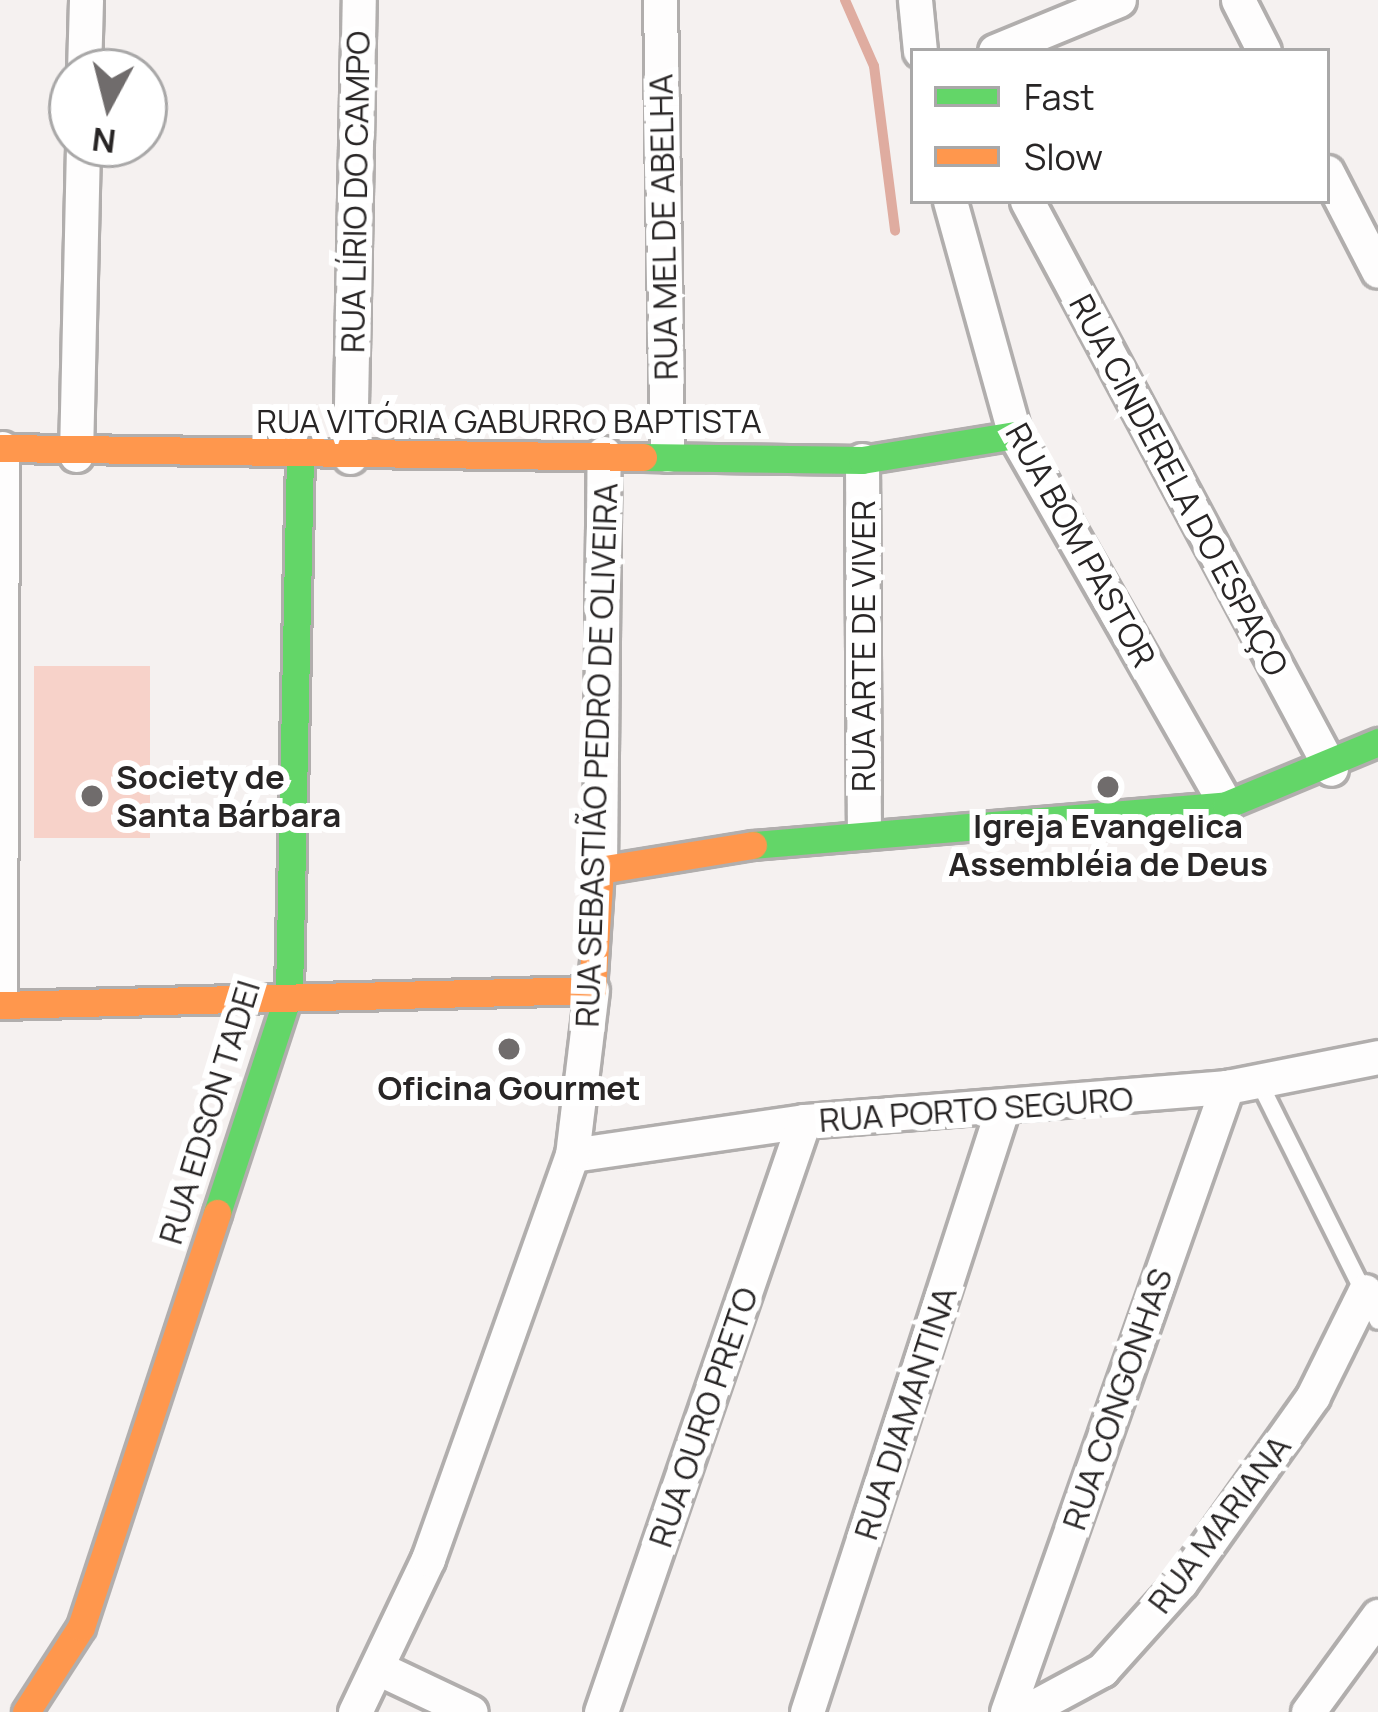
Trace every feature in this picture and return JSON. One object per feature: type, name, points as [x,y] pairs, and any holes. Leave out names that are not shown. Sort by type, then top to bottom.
[{"type":"street","points":[[85,48],[86,0]]},
{"type":"street","name":"RUA LÍRIO DO CAMPO","points":[[350,457],[359,0]]},
{"type":"street","name":"RUA MEL DE ABELHA","points":[[660,0],[667,454]]},
{"type":"street","points":[[915,0],[920,48]]},
{"type":"street","points":[[1002,48],[1119,0]]},
{"type":"street","points":[[1238,0],[1262,48]]},
{"type":"street","points":[[76,455],[82,168]]},
{"type":"street","points":[[1330,178],[1378,271]]},
{"type":"street","name":"RUA BOM PASTOR","points":[[951,204],[1015,435],[1226,805]]},
{"type":"street","name":"RUA CINDERELA DO ESPAÇO","points":[[1029,204],[1331,769]]},
{"type":"street","name":"RUA VITÓRIA GABURRO BAPTISTA","points":[[1,448],[76,455],[604,452],[862,460],[1015,435]]},
{"type":"street","points":[[1,448],[1,1001],[592,990]]},
{"type":"street","name":"RUA SEBASTIÃO PEDRO DE OLIVEIRA","points":[[356,1712],[382,1670],[572,1155],[592,990],[600,870],[604,452]]},
{"type":"street","name":"RUA EDSON TADEI","points":[[26,1712],[81,1628],[289,993],[301,456]]},
{"type":"street","name":"RUA ARTE DE VIVER","points":[[862,460],[864,832]]},
{"type":"street","points":[[600,870],[864,832],[1226,805],[1331,769],[1378,742]]},
{"type":"street","name":"RUA PORTO SEGURO","points":[[572,1155],[804,1121],[1001,1113],[1242,1082],[1378,1057]]},
{"type":"street","name":"RUA CONGONHAS","points":[[1007,1712],[1242,1082]]},
{"type":"street","name":"RUA DIAMANTINA","points":[[807,1712],[1001,1113]]},
{"type":"street","name":"RUA OURO PRETO","points":[[601,1712],[804,1121]]},
{"type":"street","name":"RUA MARIANA","points":[[1024,1712],[1102,1670],[1181,1582],[1371,1306]]},
{"type":"street","points":[[1308,1712],[1378,1616]]},
{"type":"street","points":[[382,1670],[471,1712]]},
{"type":"lane","points":[[1242,1082],[1371,1306]]},
{"type":"shaded area","name":"Society de Santa Bárbara","points":[[34,666],[150,666],[150,838],[34,838]]},
{"type":"waterway","points":[[845,0],[874,66],[895,231]]},
{"type":"traffic: fast","points":[[643,457],[862,460],[1015,435]]},
{"type":"traffic: fast","points":[[217,1213],[289,993],[300,456]]},
{"type":"traffic: fast","points":[[753,845],[1226,805],[1378,742]]},
{"type":"traffic: slow","points":[[0,448],[643,457]]},
{"type":"traffic: slow","points":[[0,1005],[592,990],[600,870],[753,845]]},
{"type":"traffic: slow","points":[[26,1712],[81,1627],[217,1213]]},
{"type":"place","name":"Igreja Evangelica Assembléia de Deus","points":[[1108,787]]},
{"type":"place","name":"Society de Santa Bárbara","points":[[92,796]]},
{"type":"place","name":"Oficina Gourmet","points":[[509,1049]]}]
